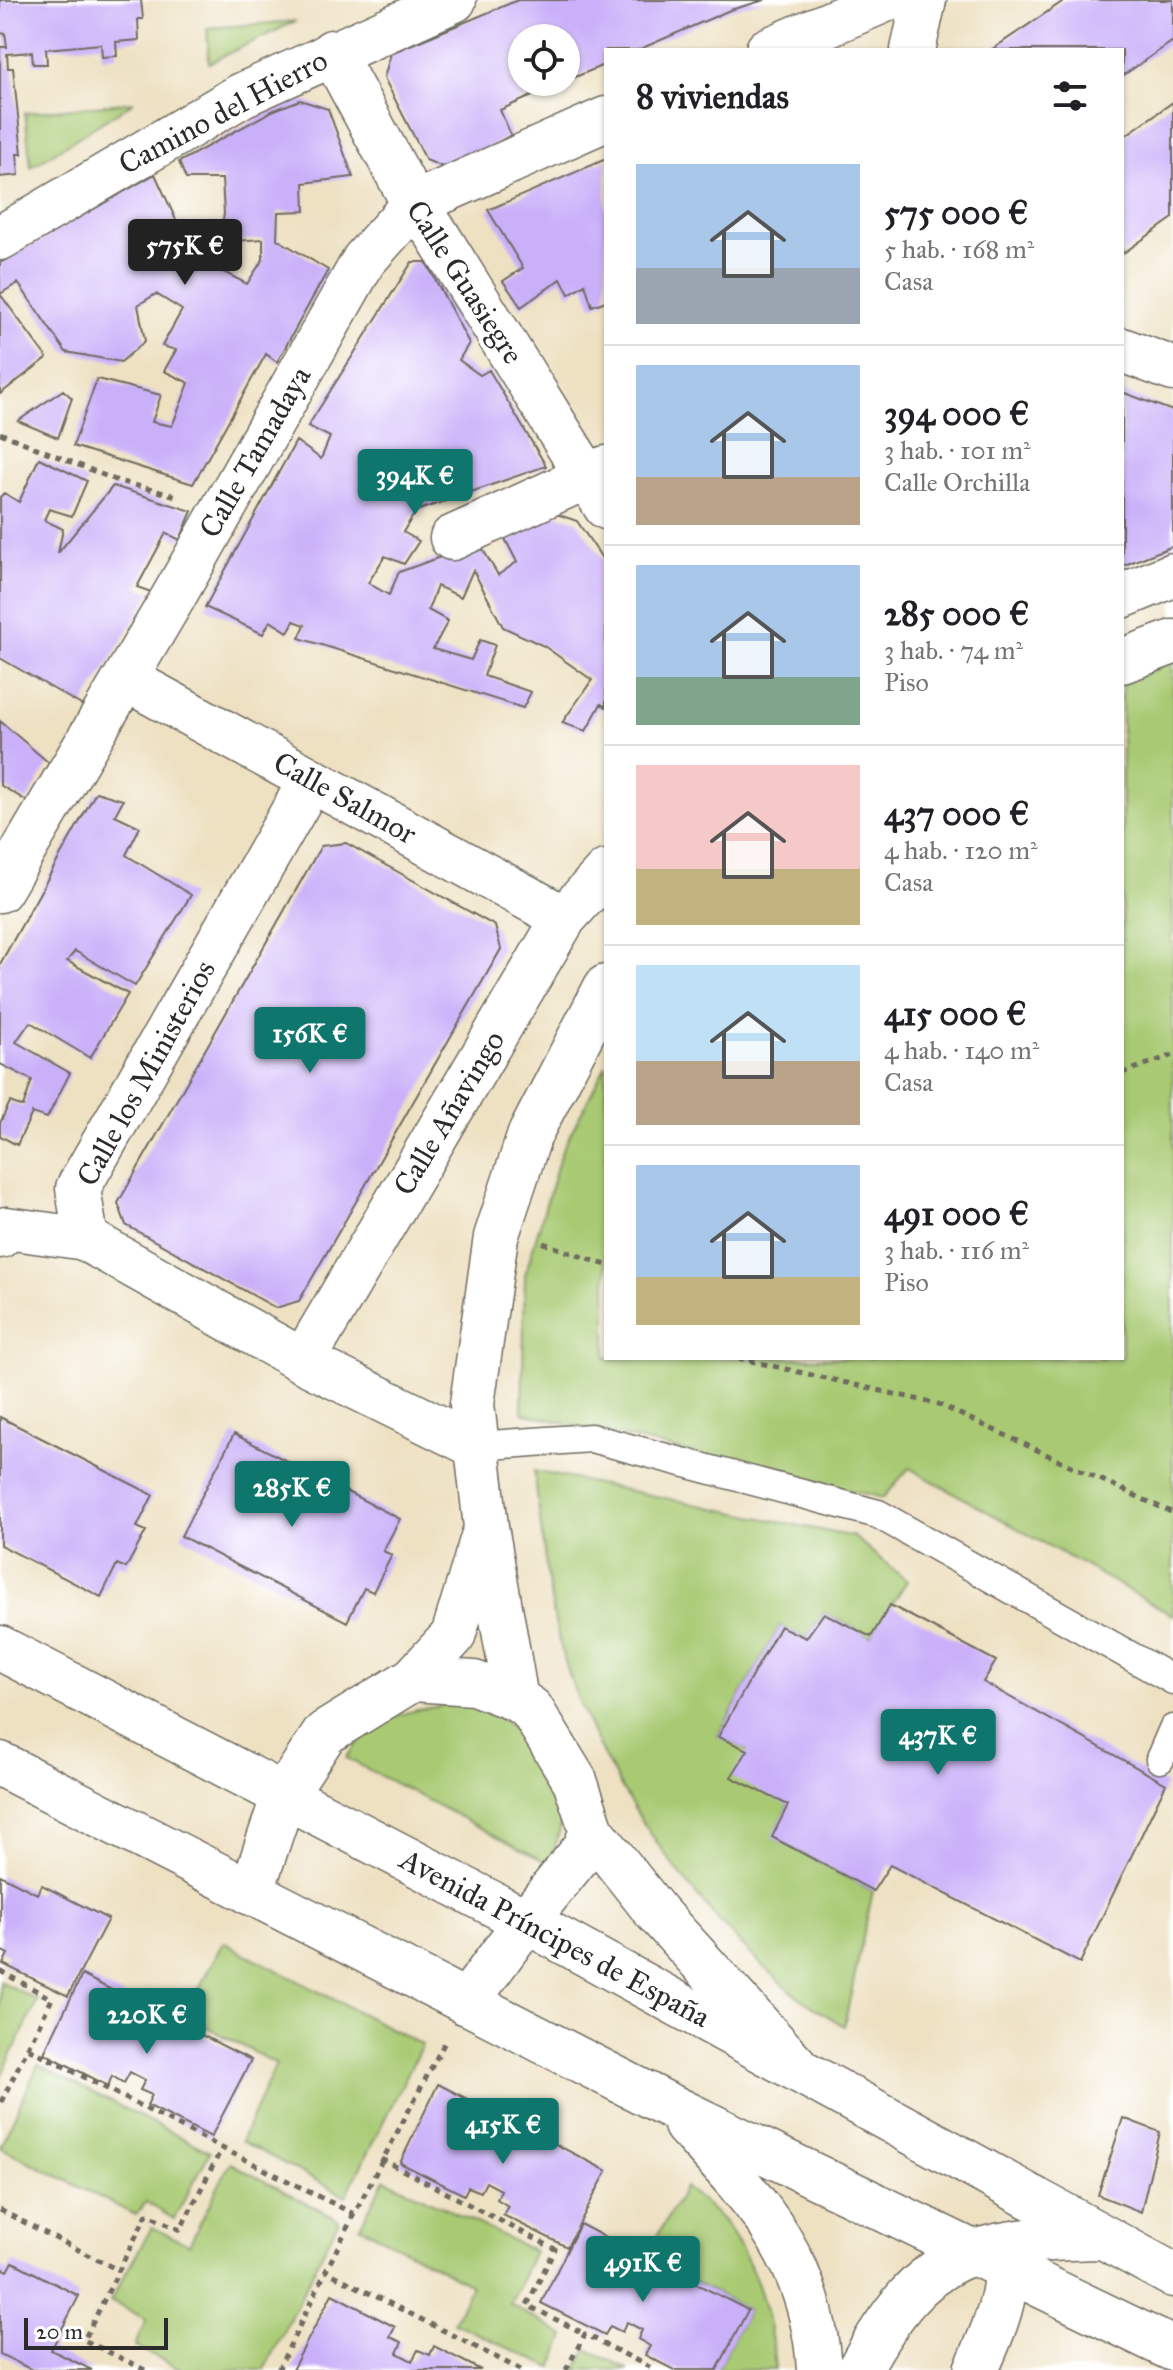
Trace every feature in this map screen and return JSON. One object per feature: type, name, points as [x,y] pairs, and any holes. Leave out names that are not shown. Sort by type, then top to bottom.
[{"type":"street","name":"Camino del Hierro","points":[[0,238],[242,95],[332,52],[454,0]]},
{"type":"street","points":[[773,48],[885,0]]},
{"type":"street","points":[[892,0],[902,48]]},
{"type":"street","points":[[913,48],[924,0]]},
{"type":"street","name":"Calle Guasiegre","points":[[332,52],[414,204],[600,484]]},
{"type":"street","name":"Calle Tamadaya","points":[[0,890],[126,679],[364,260],[414,204],[604,120]]},
{"type":"street","points":[[1124,351],[1173,369]]},
{"type":"street","points":[[452,538],[600,484]]},
{"type":"street","points":[[1124,595],[1173,575]]},
{"type":"street","points":[[1124,660],[1173,642]]},
{"type":"street","name":"Calle Salmor","points":[[126,679],[564,918]]},
{"type":"street","name":"Calle los Ministerios","points":[[86,1239],[78,1188],[311,780]]},
{"type":"street","name":"Calle Añavingo","points":[[303,1361],[564,918],[604,874]]},
{"type":"street","points":[[516,1699],[486,1527],[472,1404],[496,1237],[530,1134],[604,991]]},
{"type":"street","points":[[0,1237],[6,1228],[86,1239],[303,1361],[476,1446]]},
{"type":"street","points":[[251,1893],[284,1795],[325,1733],[413,1679],[453,1636],[486,1527]]},
{"type":"street","name":"Avenida Príncipes de España","points":[[0,1648],[526,1921],[952,2151],[1173,2275]]},
{"type":"street","points":[[413,1679],[474,1683],[516,1699],[531,1709],[575,1781],[592,1831],[656,1912],[798,2068]]},
{"type":"street","points":[[0,1764],[668,2105],[994,2255],[1173,2349]]},
{"type":"street","points":[[466,2003],[585,1848],[592,1831]]},
{"type":"street","points":[[668,2105],[753,2198],[796,2264],[818,2337],[819,2370]]},
{"type":"street","points":[[952,2151],[994,2209],[994,2255],[1002,2312],[976,2370]]},
{"type":"street","points":[[859,2370],[881,2329],[926,2276],[994,2255],[1106,2237]]},
{"type":"lane","points":[[476,1446],[591,1438],[878,1514],[1173,1680]]},
{"type":"lane","points":[[1160,1759],[1173,1729]]},
{"type":"path","points":[[0,433],[118,481],[222,509]]},
{"type":"path","points":[[1124,1072],[1173,1055]]},
{"type":"path","points":[[496,1237],[535,1241],[604,1264]]},
{"type":"path","points":[[747,1360],[938,1404],[1173,1513]]},
{"type":"path","points":[[0,1971],[52,1999],[0,2104]]},
{"type":"path","points":[[278,2370],[381,2159],[466,2003]]},
{"type":"path","points":[[28,2048],[354,2214]]},
{"type":"path","points":[[145,2370],[84,2340],[147,2214],[180,2230],[222,2148]]},
{"type":"path","points":[[381,2159],[555,2249],[527,2305],[655,2370]]},
{"type":"path","points":[[0,2210],[118,2270]]},
{"type":"path","points":[[326,2271],[521,2370]]},
{"type":"path","points":[[566,2370],[585,2334]]},
{"type":"green space","points":[[296,21],[209,63],[207,28]]},
{"type":"green space","points":[[134,102],[31,167],[25,113]]},
{"type":"green space","points":[[1173,661],[1173,1615],[909,1468],[883,1498],[522,1413],[525,1275],[562,1150],[604,1069],[604,1360],[1124,1360],[1124,683]]},
{"type":"green space","points":[[534,1471],[854,1537],[907,1581],[871,1637],[824,1613],[806,1638],[780,1626],[718,1736],[748,1750],[788,1805],[773,1837],[873,1891],[844,2026],[795,1994],[751,1954],[714,1914],[678,1871],[615,1777],[570,1677],[556,1627]]},
{"type":"green space","points":[[470,1704],[518,1731],[550,1771],[562,1814],[550,1864],[346,1758],[358,1743],[385,1721],[416,1710]]},
{"type":"green space","points":[[223,1942],[422,2045],[346,2196],[241,2141],[276,2064],[185,2015]]},
{"type":"green space","points":[[0,1981],[38,2001],[0,2078]]},
{"type":"green space","points":[[38,2065],[210,2152],[174,2219],[146,2202],[135,2215],[0,2147]]},
{"type":"green space","points":[[230,2163],[339,2220],[264,2370],[181,2370],[135,2346],[146,2319],[110,2301],[152,2227],[189,2245]]},
{"type":"green space","points":[[385,2179],[534,2251],[510,2304],[565,2336],[552,2368],[454,2323],[471,2285],[360,2226]]},
{"type":"green space","points":[[685,2187],[722,2220],[753,2272],[766,2311],[775,2370],[717,2370],[748,2310],[684,2277],[678,2286],[640,2266]]},
{"type":"green space","points":[[587,2349],[629,2370],[576,2370]]},
{"type":"building","points":[[0,0],[141,0],[143,19],[138,19],[139,40],[116,42],[117,56],[102,57],[101,44],[46,49],[47,64],[33,64],[32,52],[7,54],[8,68],[13,68],[22,154],[17,154],[19,175],[0,177],[0,47],[7,47],[5,33],[0,34]]},
{"type":"building","points":[[518,0],[765,0],[730,10],[643,48],[604,48],[604,65],[580,75],[580,24],[508,24],[508,96],[532,96],[500,110],[511,135],[450,170],[426,160],[384,78],[391,53]]},
{"type":"building","points":[[1065,0],[1173,0],[1173,41],[1124,75],[1124,48],[994,48]]},
{"type":"building","points":[[300,100],[328,109],[353,177],[304,183],[305,211],[278,212],[277,239],[328,270],[277,362],[266,354],[193,484],[73,446],[97,379],[161,395],[152,422],[172,426],[189,383],[164,371],[176,350],[162,346],[182,310],[156,294],[138,305],[145,341],[121,362],[66,352],[18,283],[0,294],[0,263],[155,174],[181,231],[188,225],[206,256],[200,260],[247,284],[263,259],[263,239],[219,242],[224,214],[222,179],[186,179],[179,162],[272,111]]},
{"type":"building","points":[[1173,102],[1173,218],[1124,253],[1124,137]]},
{"type":"building","points":[[604,160],[604,302],[592,306],[585,284],[569,294],[561,279],[521,307],[503,281],[523,268],[488,210]]},
{"type":"building","points":[[412,262],[426,262],[469,343],[459,360],[480,375],[489,370],[546,466],[416,511],[403,532],[419,541],[404,564],[385,556],[368,583],[389,595],[399,572],[479,543],[498,575],[517,562],[503,535],[551,512],[577,521],[604,561],[604,706],[601,704],[586,731],[562,723],[592,680],[544,646],[503,627],[473,570],[461,597],[437,586],[428,610],[448,621],[433,649],[471,660],[480,640],[495,645],[484,676],[531,692],[523,708],[299,638],[305,625],[294,621],[288,632],[270,621],[263,634],[205,607],[296,441],[321,459],[330,437],[308,426]]},
{"type":"building","points":[[0,294],[47,358],[0,394]]},
{"type":"building","points":[[63,390],[72,398],[58,438],[18,421]]},
{"type":"building","points":[[1124,393],[1173,411],[1173,546],[1124,565]]},
{"type":"building","points":[[39,458],[87,481],[72,516],[49,509],[44,520],[63,529],[58,553],[113,486],[192,511],[180,540],[166,533],[137,587],[151,592],[83,706],[0,658],[0,497],[4,493],[19,502]]},
{"type":"building","points":[[0,721],[49,763],[27,801],[0,785]]},
{"type":"building","points":[[96,792],[123,800],[115,815],[140,827],[126,855],[191,895],[135,986],[75,951],[67,961],[128,994],[90,1058],[30,1022],[16,1042],[70,1073],[47,1118],[32,1113],[17,1145],[0,1136],[0,1123],[10,1102],[23,1107],[32,1080],[0,1064],[0,964]]},
{"type":"building","points":[[346,843],[495,926],[501,949],[299,1301],[276,1308],[126,1225],[118,1203],[321,846]]},
{"type":"building","points":[[0,1417],[153,1495],[137,1527],[146,1531],[126,1568],[117,1564],[101,1597],[0,1545]]},
{"type":"building","points":[[234,1434],[400,1519],[383,1551],[392,1555],[373,1592],[364,1588],[347,1622],[181,1536]]},
{"type":"building","points":[[890,1605],[996,1661],[983,1682],[1166,1784],[1080,1963],[890,1865],[873,1891],[772,1837],[788,1805],[731,1777],[748,1750],[718,1737],[780,1626],[806,1638],[824,1613],[871,1637]]},
{"type":"building","points":[[0,1875],[37,1894],[42,1885],[108,1919],[68,1996],[3,1964],[8,1954],[0,1950]]},
{"type":"building","points":[[82,1975],[147,2008],[143,2016],[181,2036],[186,2027],[251,2060],[211,2137],[147,2105],[152,2095],[140,2090],[145,2080],[130,2072],[124,2083],[112,2076],[108,2086],[44,2053]]},
{"type":"building","points":[[438,2084],[504,2118],[499,2126],[537,2146],[542,2137],[607,2171],[567,2247],[503,2215],[508,2206],[497,2199],[501,2190],[486,2182],[481,2192],[468,2187],[464,2195],[400,2163]]},
{"type":"building","points":[[1123,2118],[1160,2132],[1141,2212],[1098,2195]]},
{"type":"building","points":[[580,2224],[645,2258],[640,2266],[678,2286],[683,2277],[748,2310],[717,2370],[674,2370],[645,2355],[650,2346],[638,2339],[642,2330],[627,2322],[622,2332],[610,2326],[605,2335],[541,2303]]},
{"type":"building","points":[[13,2262],[79,2296],[51,2350],[92,2370],[32,2370],[0,2354],[0,2267],[8,2271]]},
{"type":"building","points":[[332,2294],[395,2327],[390,2337],[402,2342],[397,2353],[412,2361],[418,2350],[430,2355],[434,2346],[481,2370],[292,2370]]}]
